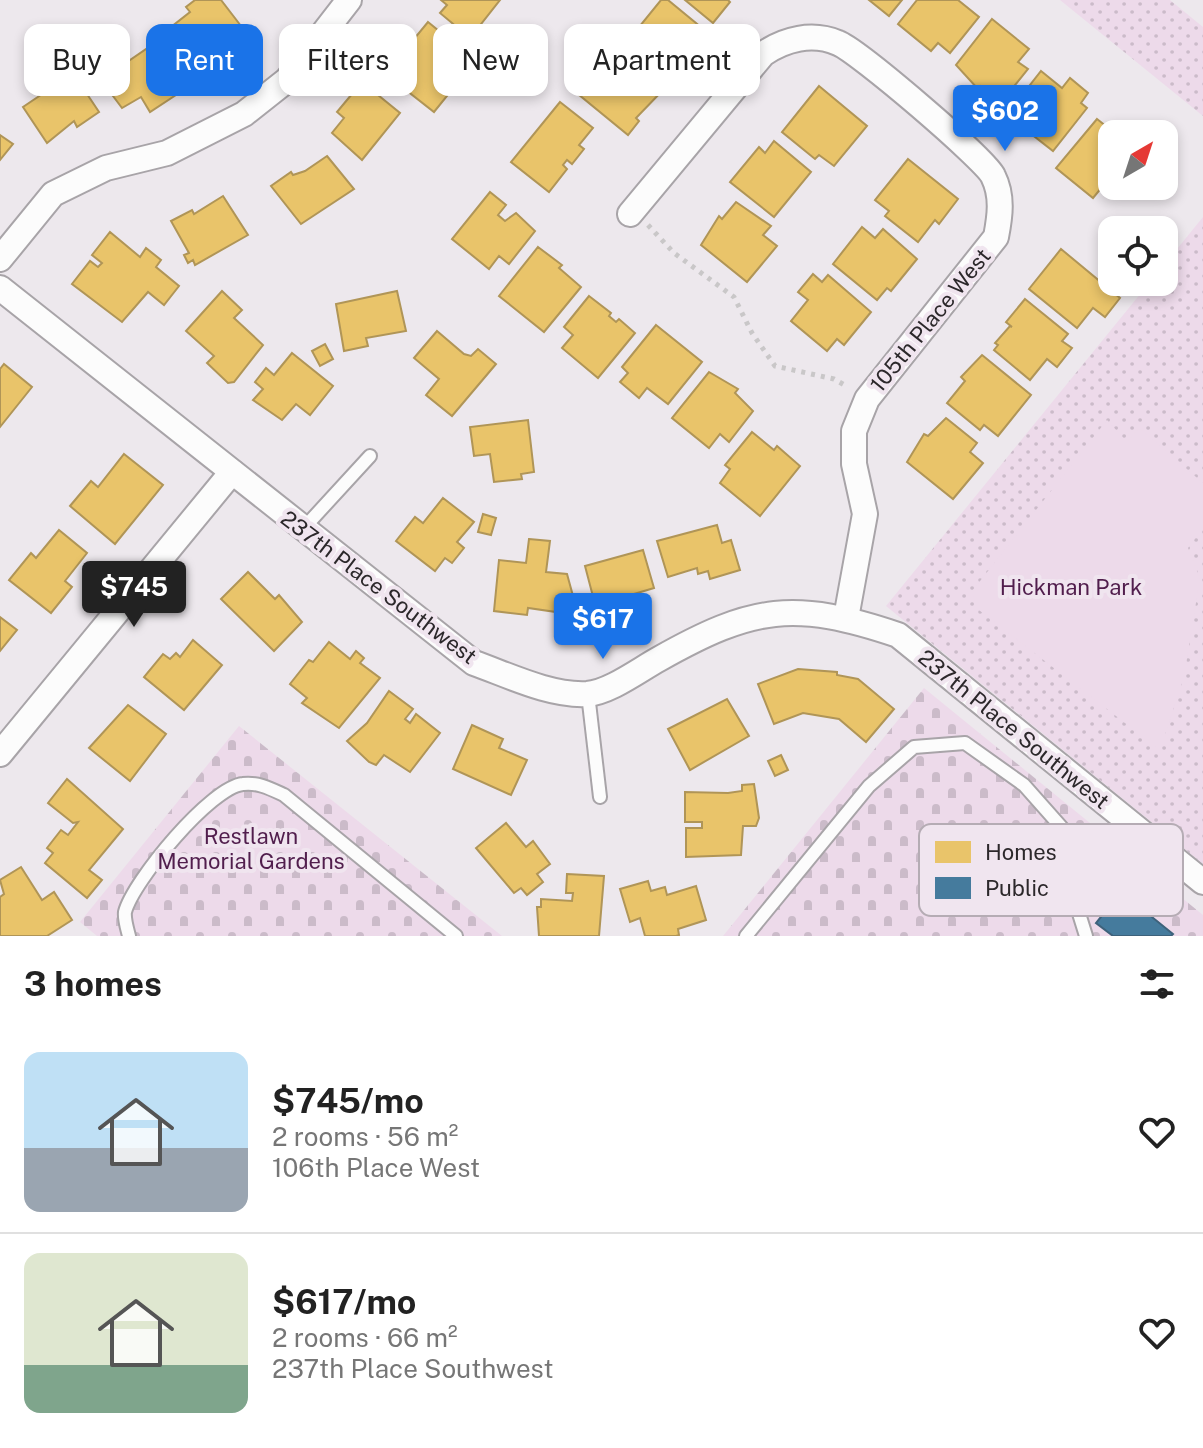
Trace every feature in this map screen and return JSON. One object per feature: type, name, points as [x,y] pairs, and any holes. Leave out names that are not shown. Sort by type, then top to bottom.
[{"type":"street","points":[[0,259],[53,194],[106,168],[167,153],[244,114],[287,80],[349,0]]},
{"type":"street","name":"105th Place West","points":[[632,212],[763,54],[785,39],[840,43],[972,150],[993,176],[1001,207],[996,237],[867,399],[854,431],[854,464],[865,514],[846,618]]},
{"type":"street","name":"237th Place Southwest","points":[[0,288],[474,663],[538,686],[588,694],[625,678],[702,635],[746,619],[797,611],[846,618],[898,635],[1131,824]]},
{"type":"street","points":[[0,754],[232,472]]},
{"type":"street","name":"237th Place Southwest","points":[[1183,866],[1203,882]]},
{"type":"lane","points":[[303,529],[370,456]]},
{"type":"lane","points":[[588,694],[600,797]]},
{"type":"lane","points":[[746,936],[869,786],[914,747],[965,743],[1024,785],[1059,824]]},
{"type":"lane","points":[[129,936],[124,915],[133,891],[207,801],[242,784],[264,785],[284,795],[456,936]]},
{"type":"lane","points":[[1079,916],[1086,936]]},
{"type":"path","points":[[632,212],[674,253],[734,297],[752,333],[775,366],[834,379],[867,399]]},
{"type":"green space","points":[[1060,0],[1170,0],[1203,27],[1203,116]]},
{"type":"green space","name":"Hickman Park","points":[[1203,217],[1203,864],[1183,848],[1183,824],[1154,824],[886,606],[1139,296],[1178,296],[1178,248]]},
{"type":"green space","points":[[1107,420],[1127,442],[1139,428],[1203,483],[1203,528],[1188,548],[1200,578],[1184,677],[1160,750],[975,607],[973,590]]},
{"type":"green space","points":[[924,688],[1091,824],[919,824],[919,916],[1183,916],[1183,899],[1203,915],[1203,936],[723,936]]},
{"type":"green space","name":"Restlawn Memorial Gardens","points":[[239,726],[502,936],[97,936],[80,922]]},
{"type":"building: Homes","points":[[195,0],[221,0],[239,24],[175,24],[190,12],[186,7]]},
{"type":"building: Homes","points":[[441,0],[500,0],[481,24],[453,24],[440,13],[447,5]]},
{"type":"building: Homes","points":[[661,0],[668,0],[697,24],[641,24]]},
{"type":"building: Homes","points":[[685,0],[728,0],[730,2],[713,23]]},
{"type":"building: Homes","points":[[869,0],[902,0],[889,16]]},
{"type":"building: Homes","points":[[917,0],[958,0],[979,17],[950,53],[938,43],[931,51],[898,24]]},
{"type":"building: Homes","points":[[992,19],[1029,49],[1018,62],[1028,69],[1003,100],[981,86],[978,89],[956,65]]},
{"type":"building: Homes","points":[[428,22],[433,26],[433,96],[447,96],[434,112],[414,96],[417,96],[417,35]]},
{"type":"building: Homes","points":[[146,49],[146,96],[174,96],[150,112],[141,97],[122,108],[113,96],[130,96],[130,60]]},
{"type":"building: Homes","points":[[1041,71],[1062,88],[1070,78],[1088,93],[1081,103],[1087,108],[1053,151],[1030,133],[1035,127],[1032,130],[1012,108]]},
{"type":"building: Homes","points":[[819,86],[867,126],[834,166],[819,155],[815,159],[782,132]]},
{"type":"building: Homes","points":[[39,96],[88,96],[99,112],[77,127],[74,121],[47,143],[23,107]]},
{"type":"building: Homes","points":[[350,96],[379,96],[400,113],[362,160],[332,133],[344,118],[337,112]]},
{"type":"building: Homes","points":[[580,96],[657,96],[636,118],[639,121],[628,135]]},
{"type":"building: Homes","points":[[560,102],[593,128],[579,145],[584,149],[572,164],[567,160],[563,165],[567,169],[549,192],[511,162]]},
{"type":"building: Homes","points":[[1098,120],[1098,192],[1093,198],[1056,168]]},
{"type":"building: Homes","points":[[0,135],[13,144],[0,160]]},
{"type":"building: Homes","points":[[774,141],[811,172],[774,217],[730,182],[759,147],[765,153]]},
{"type":"building: Homes","points":[[327,156],[354,189],[301,224],[271,186],[291,172],[293,175],[305,171]]},
{"type":"building: Homes","points":[[908,159],[958,199],[939,224],[935,220],[918,242],[885,216],[889,211],[875,200]]},
{"type":"building: Homes","points":[[490,192],[506,205],[498,215],[505,221],[516,213],[535,231],[509,264],[499,256],[489,269],[452,239]]},
{"type":"building: Homes","points":[[223,196],[248,235],[195,265],[193,260],[188,263],[184,255],[189,253],[171,221],[192,210],[194,214]]},
{"type":"building: Homes","points":[[736,202],[771,226],[763,235],[777,246],[747,282],[701,245],[719,216],[722,219]]},
{"type":"building: Homes","points":[[862,227],[875,238],[883,229],[917,259],[891,291],[887,288],[877,300],[833,264]]},
{"type":"building: Homes","points":[[110,232],[140,257],[146,248],[161,260],[156,267],[179,286],[164,305],[148,292],[122,322],[72,284],[90,261],[98,267],[102,263],[92,255]]},
{"type":"building: Homes","points":[[538,247],[562,265],[559,268],[581,287],[544,332],[499,296]]},
{"type":"building: Homes","points":[[1061,249],[1098,280],[1098,296],[1120,298],[1105,317],[1093,308],[1077,328],[1029,289]]},
{"type":"building: Homes","points":[[813,274],[822,282],[828,275],[871,312],[844,345],[837,339],[827,351],[791,321],[808,300],[798,292]]},
{"type":"building: Homes","points":[[222,291],[242,310],[234,318],[263,345],[234,382],[228,383],[207,363],[214,356],[186,331]]},
{"type":"building: Homes","points":[[397,291],[406,331],[366,338],[368,346],[344,351],[336,304]]},
{"type":"building: Homes","points":[[589,296],[611,313],[609,316],[616,322],[619,319],[635,333],[598,378],[562,348],[573,335],[564,327]]},
{"type":"building: Homes","points":[[1025,299],[1068,334],[1062,341],[1072,348],[1057,367],[1047,359],[1030,380],[994,350],[998,345],[995,343],[1012,327],[1006,322]]},
{"type":"building: Homes","points":[[656,325],[702,362],[668,404],[647,388],[639,398],[620,382],[628,373],[622,367]]},
{"type":"building: Homes","points":[[437,331],[464,354],[471,356],[478,349],[496,364],[452,416],[426,395],[439,379],[414,358]]},
{"type":"building: Homes","points":[[325,344],[333,359],[320,366],[312,351]]},
{"type":"building: Homes","points":[[292,353],[333,386],[310,415],[296,404],[282,420],[253,400],[263,389],[255,382],[266,368],[274,375]]},
{"type":"building: Homes","points":[[982,355],[1031,395],[998,436],[984,425],[980,430],[947,403],[965,381],[961,377]]},
{"type":"building: Homes","points":[[4,364],[32,387],[0,427],[0,369]]},
{"type":"building: Homes","points":[[709,372],[738,389],[735,393],[753,411],[729,442],[720,434],[709,448],[672,418]]},
{"type":"building: Homes","points":[[946,418],[977,443],[970,452],[983,463],[953,499],[907,462],[924,434],[928,436]]},
{"type":"building: Homes","points":[[528,420],[534,472],[521,474],[522,479],[494,482],[490,454],[474,456],[470,427]]},
{"type":"building: Homes","points":[[752,432],[774,450],[777,446],[800,466],[760,516],[720,483],[730,469],[725,465]]},
{"type":"building: Homes","points":[[124,454],[163,485],[115,544],[70,506],[91,481],[98,487]]},
{"type":"building: Homes","points":[[443,498],[474,522],[457,542],[464,548],[452,563],[445,558],[435,571],[396,541],[415,517],[423,523]]},
{"type":"building: Homes","points":[[483,514],[496,518],[491,535],[478,532]]},
{"type":"building: Homes","points":[[717,525],[722,543],[731,540],[740,570],[710,579],[708,571],[698,574],[697,568],[668,577],[657,541]]},
{"type":"building: Homes","points":[[59,530],[87,553],[65,581],[72,587],[51,613],[9,580],[31,553],[36,558]]},
{"type":"building: Homes","points":[[529,539],[550,541],[546,572],[567,574],[573,596],[564,604],[563,613],[528,608],[527,615],[494,611],[499,560],[526,563]]},
{"type":"building: Homes","points":[[643,550],[654,588],[624,597],[626,604],[632,602],[637,621],[602,631],[585,566]]},
{"type":"building: Homes","points":[[248,572],[275,599],[279,595],[302,622],[274,651],[221,599]]},
{"type":"building: Homes","points":[[0,617],[17,630],[0,651]]},
{"type":"building: Homes","points":[[193,640],[222,665],[184,710],[144,677],[163,654],[170,659],[176,653],[180,657]]},
{"type":"building: Homes","points":[[329,642],[350,659],[356,651],[364,658],[360,663],[380,678],[339,728],[302,703],[307,698],[290,684],[309,660],[313,662]]},
{"type":"building: Homes","points":[[798,669],[837,672],[837,675],[858,679],[894,709],[866,742],[839,719],[803,713],[774,724],[758,684]]},
{"type":"building: Homes","points":[[389,691],[413,709],[405,719],[410,723],[416,714],[440,733],[410,772],[384,755],[376,765],[369,762],[347,741],[367,723]]},
{"type":"building: Homes","points":[[727,699],[749,736],[690,770],[668,729]]},
{"type":"building: Homes","points":[[128,705],[166,734],[130,781],[89,748]]},
{"type":"building: Homes","points":[[472,725],[503,739],[499,748],[527,760],[511,795],[453,769]]},
{"type":"building: Homes","points":[[781,755],[788,770],[775,776],[768,761]]},
{"type":"building: Homes","points":[[67,779],[123,829],[89,870],[102,880],[87,898],[45,863],[53,853],[47,848],[61,830],[68,835],[78,822],[73,823],[48,803]]},
{"type":"building: Homes","points":[[754,784],[759,818],[756,826],[743,826],[741,855],[686,857],[686,828],[702,828],[702,822],[685,822],[685,792],[728,793],[742,791],[742,785]]},
{"type":"building: Homes","points":[[506,823],[526,847],[533,841],[550,864],[537,874],[543,882],[527,895],[521,888],[514,893],[476,848]]},
{"type":"building: Homes","points":[[21,867],[42,900],[54,892],[72,920],[47,936],[0,936],[0,897],[4,894],[0,880]]},
{"type":"building: Homes","points":[[567,874],[604,876],[599,936],[539,936],[537,907],[541,907],[541,899],[572,901],[573,893],[566,893]]},
{"type":"building: Homes","points":[[648,881],[651,891],[665,887],[667,895],[696,886],[706,920],[678,929],[679,935],[676,936],[645,936],[640,918],[630,922],[620,889]]},
{"type":"building: Public","points":[[1102,916],[1151,916],[1173,934],[1113,936],[1096,923]]}]
